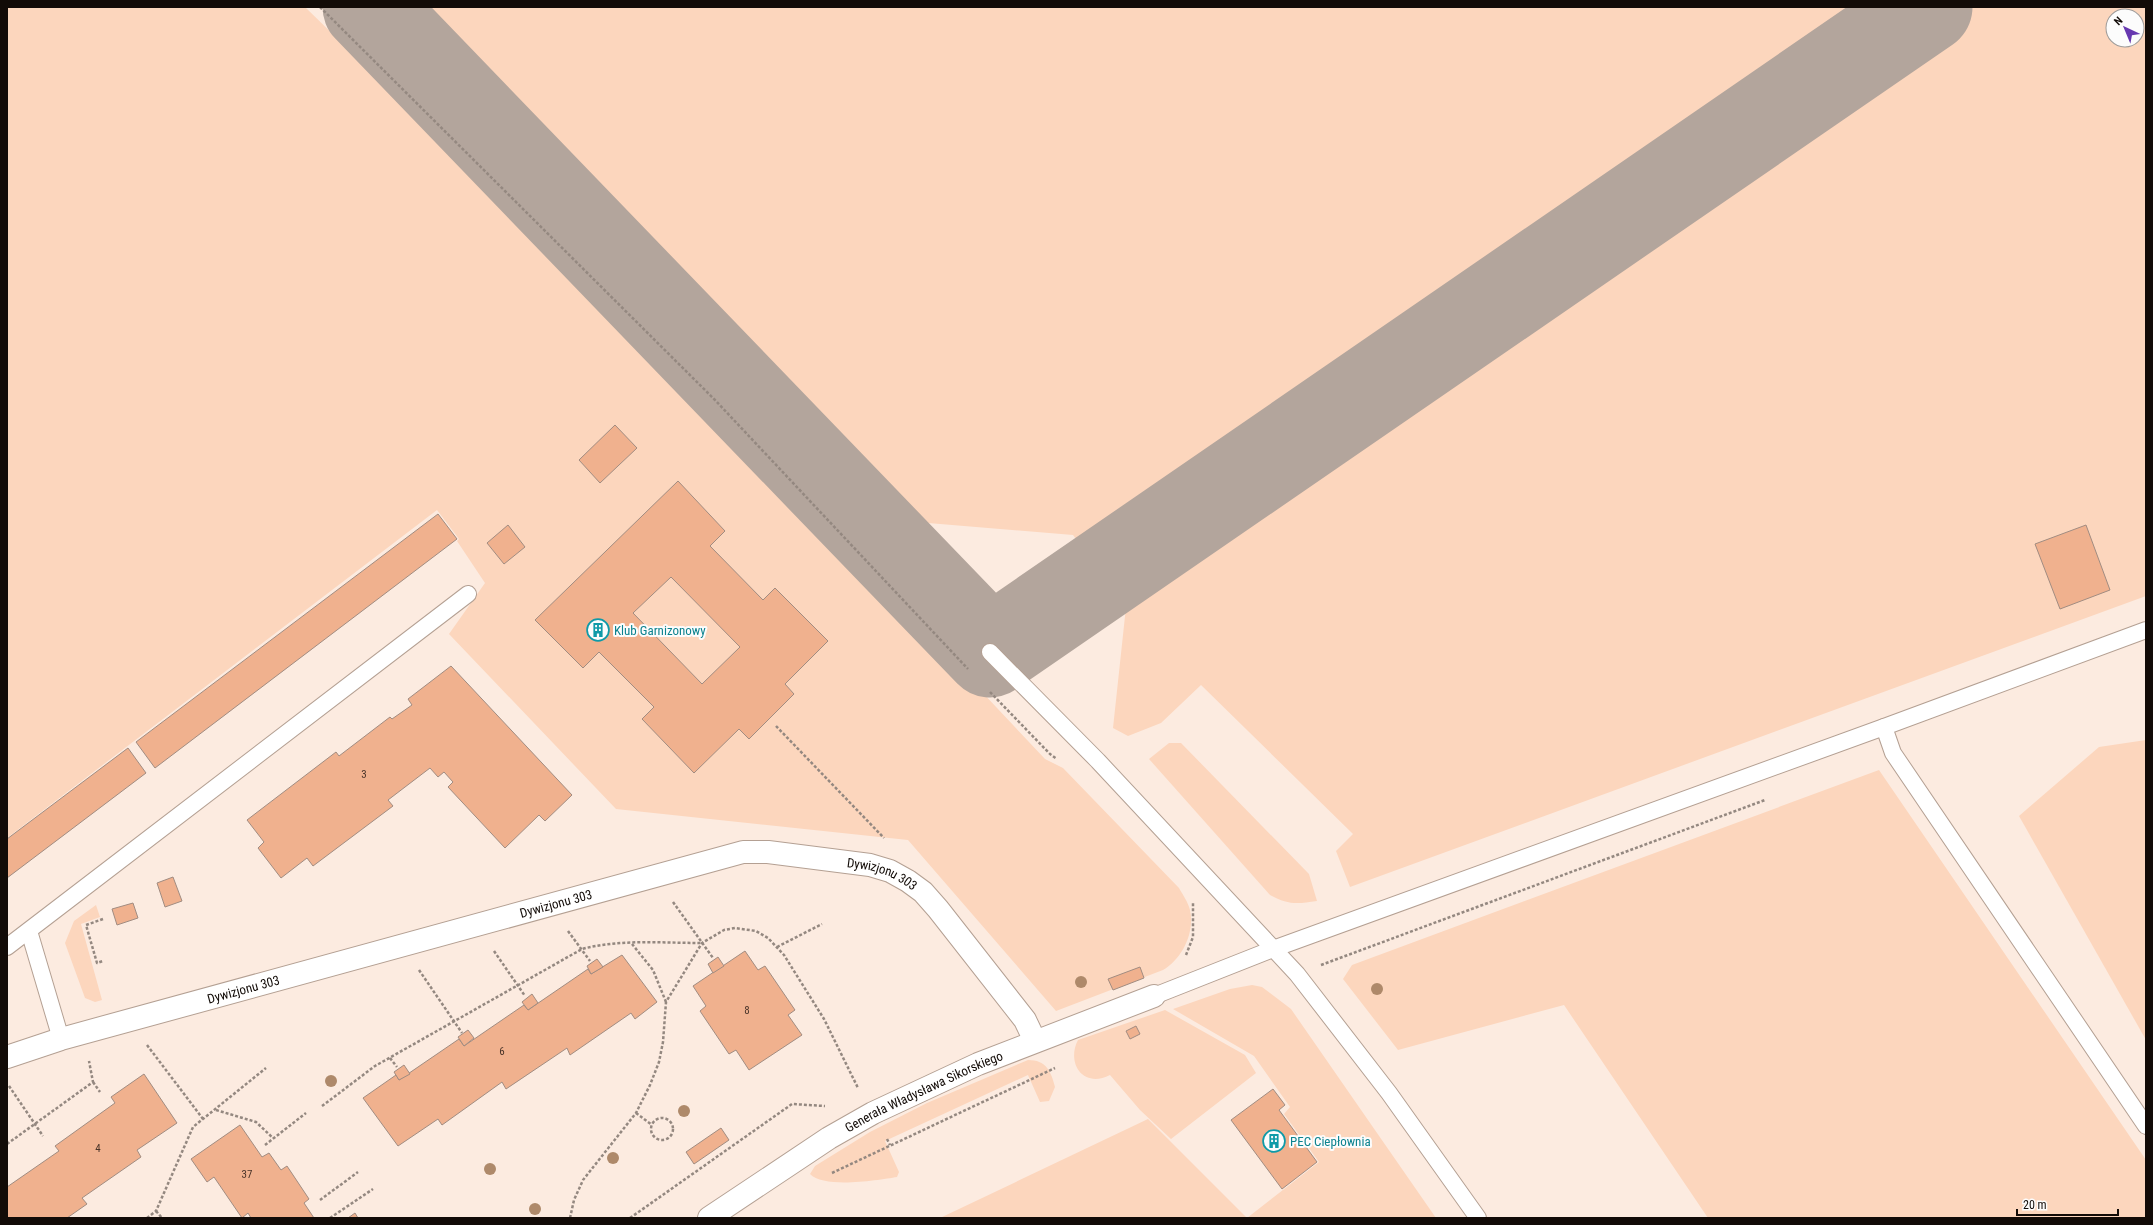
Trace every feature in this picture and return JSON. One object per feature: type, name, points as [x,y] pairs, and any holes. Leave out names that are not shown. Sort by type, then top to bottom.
[{"type":"street","name":"Dywizjonu 303","points":[[7,1057],[61,1039],[526,910],[721,858],[755,851],[870,865],[890,871],[908,881],[923,892],[938,909],[1025,1020],[1035,1041]]},
{"type":"street","name":"Generała Władysława Sikorskiego","points":[[709,1218],[797,1159],[873,1113],[964,1071],[1035,1041],[1154,996]]},
{"type":"lane","points":[[7,947],[468,594]]},
{"type":"lane","points":[[1154,996],[1273,949],[2146,630]]},
{"type":"lane","points":[[990,652],[1098,762],[1297,974],[1389,1093],[1478,1218]]},
{"type":"lane","points":[[1884,727],[1893,753],[2146,1126]]},
{"type":"lane","points":[[29,931],[61,1039]]},
{"type":"path","points":[[320,7],[715,400],[969,670]]},
{"type":"path","points":[[985,687],[1050,754],[1061,762]]},
{"type":"path","points":[[776,726],[885,838]]},
{"type":"path","points":[[1297,974],[1766,800]]},
{"type":"path","points":[[1183,959],[1193,937],[1194,914],[1192,896]]},
{"type":"path","points":[[672,901],[713,958]]},
{"type":"path","points":[[103,919],[86,925],[97,963],[103,961]]},
{"type":"path","points":[[777,947],[822,924]]},
{"type":"path","points":[[322,1106],[390,1058],[453,1020],[582,949],[600,944],[702,943],[730,928],[745,928],[763,934],[777,947],[801,979],[815,1003],[861,1094]]},
{"type":"path","points":[[568,930],[590,961]]},
{"type":"path","points":[[570,1218],[574,1200],[583,1180],[636,1113],[659,1062],[664,1042],[666,1002],[653,970],[632,943]]},
{"type":"path","points":[[666,1002],[702,943]]},
{"type":"path","points":[[493,950],[525,996]]},
{"type":"path","points":[[416,964],[462,1033]]},
{"type":"path","points":[[143,1040],[203,1119]]},
{"type":"path","points":[[88,1056],[93,1082],[100,1092]]},
{"type":"path","points":[[390,1058],[397,1067]]},
{"type":"path","points":[[831,1174],[1056,1067]]},
{"type":"path","points":[[147,1218],[156,1211],[193,1127],[266,1068]]},
{"type":"path","points":[[7,1144],[93,1082]]},
{"type":"path","points":[[7,1084],[43,1136]]},
{"type":"path","points":[[630,1218],[792,1104],[827,1106]]},
{"type":"path","points":[[215,1110],[256,1122],[273,1138]]},
{"type":"path","points":[[265,1145],[306,1113]]},
{"type":"path","points":[[636,1113],[652,1124],[653,1134],[658,1139],[665,1140],[672,1133],[673,1126],[665,1118],[657,1119],[652,1124]]},
{"type":"path","points":[[320,1200],[358,1172]]},
{"type":"path","points":[[330,1218],[373,1189]]},
{"type":"path","points":[[156,1211],[162,1218]]},
{"type":"shaded area","points":[[7,7],[305,7],[690,382],[1045,759],[1063,768],[1179,888],[1190,910],[1191,928],[1186,944],[1176,959],[1163,970],[1056,1011],[908,840],[616,809],[449,634],[485,583],[457,541],[459,539],[437,510],[7,838]]},
{"type":"shaded area","points":[[409,7],[2146,7],[2146,596],[1350,887],[1336,851],[1353,834],[1201,685],[1161,723],[1128,736],[1113,728],[1126,607],[1073,535],[916,522]]},
{"type":"shaded area","points":[[2146,740],[2146,1040],[2019,816],[2099,747]]},
{"type":"shaded area","points":[[1169,743],[1181,743],[1309,874],[1317,901],[1293,903],[1282,901],[1270,895],[1149,759]]},
{"type":"shaded area","points":[[1879,770],[2146,1160],[2146,1218],[1708,1218],[1564,1005],[1398,1050],[1343,979],[1352,965]]},
{"type":"shaded area","points":[[96,905],[100,917],[81,924],[102,1000],[95,1002],[85,998],[65,943],[74,921]]},
{"type":"shaded area","points":[[1252,985],[1262,987],[1291,1009],[1436,1218],[1247,1218],[1319,1162],[1284,1114],[1290,1107],[1254,1056],[1173,1009],[1230,989]]},
{"type":"shaded area","points":[[1165,1010],[1245,1055],[1256,1073],[1171,1139],[1140,1110],[1110,1075],[1092,1079],[1085,1076],[1079,1071],[1074,1057],[1078,1040]]},
{"type":"shaded area","points":[[1028,1060],[1043,1064],[1052,1076],[1055,1087],[1049,1101],[1040,1102],[1028,1075],[885,1141],[899,1172],[897,1177],[865,1181],[839,1182],[817,1179],[810,1174],[815,1166],[870,1132],[927,1103]]},
{"type":"shaded area","points":[[1148,1119],[1247,1218],[940,1218]]},
{"type":"building","points":[[615,425],[637,448],[600,483],[579,460]]},
{"type":"building","name":"Klub Garnizonowy","points":[[678,481],[725,531],[710,546],[763,600],[775,588],[828,641],[785,684],[794,694],[749,739],[739,729],[694,773],[642,719],[654,707],[599,652],[583,668],[535,620]],"holes":[[[671,577],[740,647],[702,684],[633,613]]]},
{"type":"building","points":[[438,514],[457,539],[155,768],[136,742]]},
{"type":"building","points":[[508,525],[525,547],[504,564],[487,543]]},
{"type":"building","points":[[2086,525],[2110,590],[2060,609],[2035,544]]},
{"type":"building","points":[[451,666],[572,795],[545,821],[539,815],[505,848],[448,787],[453,782],[444,772],[438,777],[430,768],[388,800],[393,806],[313,866],[307,858],[281,878],[258,848],[264,842],[247,820],[336,752],[339,756],[390,717],[392,719],[412,705],[408,699]]},
{"type":"building","points":[[128,748],[146,773],[7,878],[7,839]]},
{"type":"building","points":[[173,877],[182,901],[165,907],[157,883]]},
{"type":"building","points":[[133,903],[138,918],[117,925],[112,909]]},
{"type":"building","points":[[745,951],[758,970],[765,966],[795,1010],[788,1015],[802,1035],[749,1070],[736,1050],[729,1054],[700,1011],[706,1006],[693,986]]},
{"type":"building","points":[[622,955],[657,1002],[635,1019],[631,1013],[570,1055],[567,1048],[506,1089],[502,1082],[442,1125],[438,1119],[398,1146],[363,1098],[396,1075],[399,1080],[459,1039],[464,1046],[524,1005],[528,1010],[588,969],[591,974]]},
{"type":"building","points":[[718,957],[724,966],[713,973],[708,964]]},
{"type":"building","points":[[597,959],[603,967],[591,974],[587,966]]},
{"type":"building","points":[[1140,967],[1144,978],[1113,990],[1108,979]]},
{"type":"building","points":[[532,994],[538,1003],[528,1010],[522,1002]]},
{"type":"building","points":[[1136,1026],[1140,1034],[1130,1039],[1126,1031]]},
{"type":"building","points":[[468,1030],[474,1038],[464,1046],[458,1037]]},
{"type":"building","points":[[404,1065],[410,1074],[399,1080],[394,1072]]},
{"type":"building","points":[[144,1074],[177,1123],[137,1150],[141,1157],[82,1198],[87,1204],[67,1218],[7,1218],[7,1187],[59,1151],[55,1146],[115,1103],[111,1097]]},
{"type":"building","name":"PEC Ciepłownia","points":[[1273,1089],[1285,1105],[1279,1110],[1317,1162],[1282,1189],[1231,1120]]},
{"type":"building","points":[[240,1125],[262,1157],[269,1153],[281,1170],[287,1166],[309,1199],[304,1203],[314,1218],[251,1218],[248,1213],[242,1218],[214,1177],[207,1182],[191,1159]]},
{"type":"building","points":[[721,1128],[729,1140],[694,1164],[686,1152]]},
{"type":"building","points":[[355,1213],[358,1218],[348,1218]]},
{"type":"taxiway","points":[[368,7],[990,652],[1927,7]]},
{"type":"place","name":"Klub Garnizonowy","points":[[598,630]]},
{"type":"place","name":"PEC Ciepłownia","points":[[1274,1141]]}]
